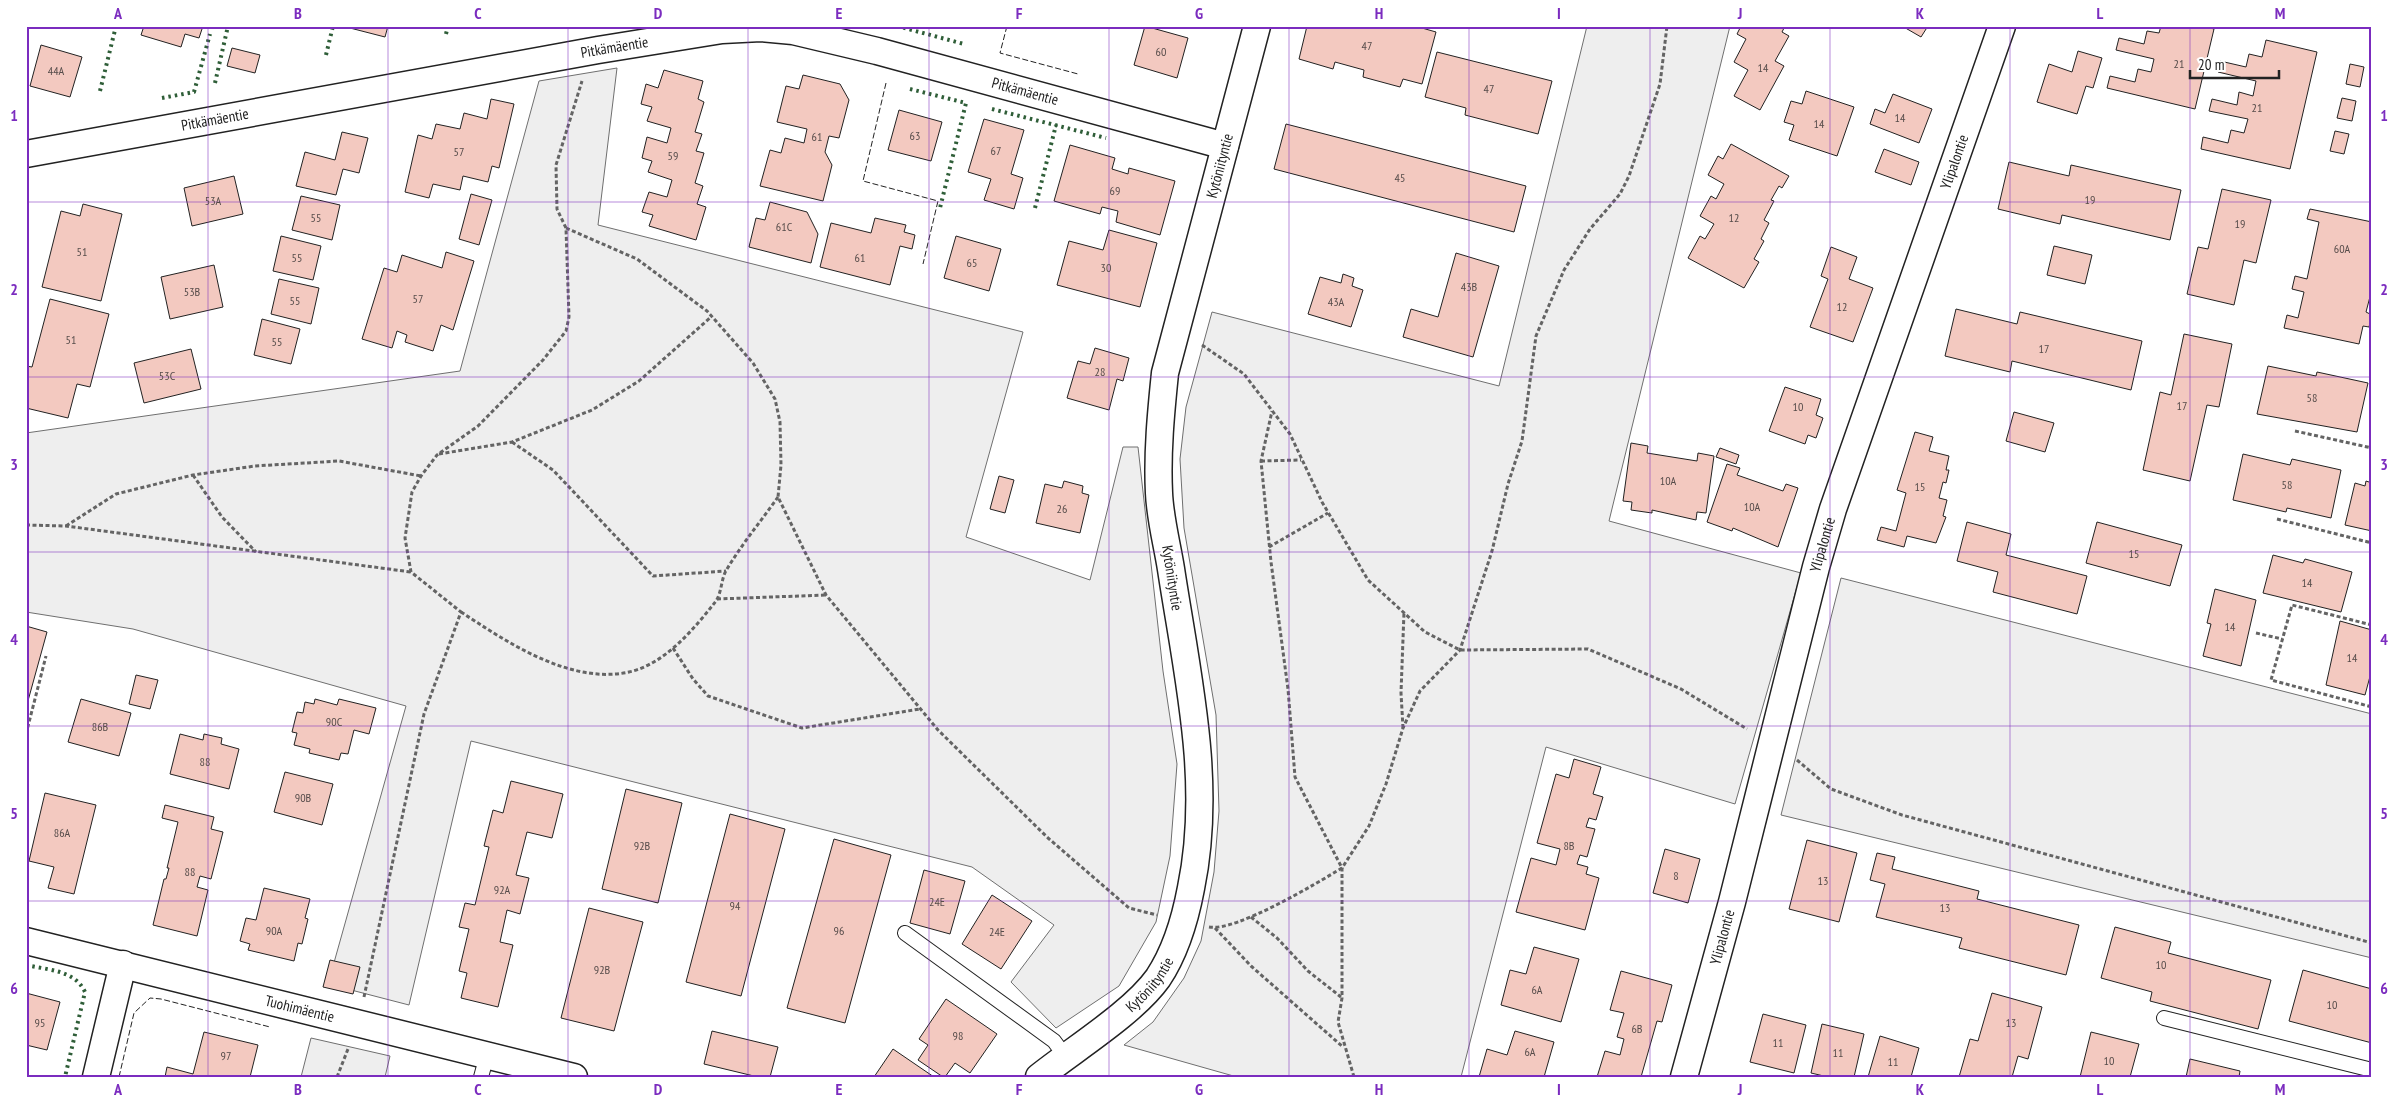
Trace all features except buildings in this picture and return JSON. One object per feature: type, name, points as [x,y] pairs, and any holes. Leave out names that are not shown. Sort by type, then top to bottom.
[{"type":"street","name":"Kytöniityntie","points":[[1039,1077],[1134,1004],[1156,980],[1169,961],[1185,922],[1198,856],[1200,778],[1196,729],[1159,493],[1160,429],[1165,373],[1257,26]]},
{"type":"street","name":"Ylipalontie","points":[[1684,1077],[1772,744],[1792,659],[1833,510],[2002,26]]},
{"type":"street","name":"Pitkämäentie","points":[[26,154],[598,50],[722,30],[761,28],[793,31],[882,52],[1225,146]]},
{"type":"street","name":"Tuohimäentie","points":[[26,941],[123,964],[354,1032],[484,1066],[574,1077]]},
{"type":"street","points":[[96,1077],[123,964]]},
{"type":"lane","points":[[905,933],[1054,1042],[1065,1056]]},
{"type":"lane","points":[[2164,1018],[2372,1070]]},
{"type":"path","points":[[566,228],[637,259],[707,311],[752,364],[775,399],[780,422],[778,497],[826,595],[938,730],[1048,838],[1129,908],[1215,928],[1251,917],[1298,894],[1342,868],[1369,826],[1386,784],[1403,728],[1420,691],[1460,650],[1492,551],[1508,484],[1522,441],[1536,336],[1564,270],[1590,229],[1620,194],[1629,176],[1660,84],[1667,26]]},
{"type":"path","points":[[411,572],[405,538],[412,492],[420,476],[437,455],[478,426],[543,360],[566,331],[569,317],[566,228],[557,209],[556,165],[572,105],[587,68],[597,58],[598,50]]},
{"type":"path","points":[[437,455],[512,442],[592,410],[639,381],[711,316]]},
{"type":"path","points":[[1177,329],[1244,374],[1290,434],[1328,513],[1368,580],[1425,632],[1460,650],[1588,649],[1681,689],[1786,751],[1831,789],[1902,815],[2372,943]]},
{"type":"path","points":[[1272,411],[1261,461],[1269,547],[1288,689],[1295,778],[1342,868],[1342,998],[1338,1022],[1354,1077]]},
{"type":"path","points":[[2295,431],[2372,448]]},
{"type":"path","points":[[512,442],[553,470],[653,576],[726,571]]},
{"type":"path","points":[[1261,461],[1301,460]]},
{"type":"path","points":[[66,526],[116,494],[193,475],[255,466],[339,461],[420,476]]},
{"type":"path","points":[[193,475],[222,517],[257,552]]},
{"type":"path","points":[[26,524],[66,526],[411,572],[461,612],[510,644],[554,664],[579,671],[606,673],[629,672],[654,661],[673,648],[717,599],[726,571],[778,497]]},
{"type":"path","points":[[1269,547],[1328,513]]},
{"type":"path","points":[[2277,519],[2372,543]]},
{"type":"path","points":[[717,599],[826,595]]},
{"type":"path","points":[[2372,625],[2292,605],[2271,680],[2372,707]]},
{"type":"path","points":[[337,1077],[354,1032],[424,714],[461,612]]},
{"type":"path","points":[[1403,728],[1401,693],[1404,612]]},
{"type":"path","points":[[2256,633],[2282,639]]},
{"type":"path","points":[[673,648],[693,679],[708,696],[802,728],[920,709]]},
{"type":"path","points":[[26,734],[46,656]]},
{"type":"path","points":[[1251,917],[1277,938],[1308,971],[1342,998]]},
{"type":"path","points":[[1215,928],[1251,966],[1344,1047]]},
{"type":"shaded area","points":[[1587,26],[1730,26],[1609,521],[1801,573],[1735,804],[1546,747],[1461,1077],[1237,1077],[1124,1045],[1153,1022],[1184,978],[1201,941],[1214,872],[1219,811],[1216,715],[1184,528],[1180,459],[1186,407],[1212,312],[1499,386]]},
{"type":"shaded area","points":[[617,68],[598,225],[1023,332],[966,537],[1090,580],[1123,447],[1138,447],[1163,671],[1177,764],[1170,856],[1156,922],[1119,986],[1056,1028],[1011,982],[1054,925],[972,867],[471,741],[409,1005],[328,984],[406,706],[133,629],[26,612],[26,433],[460,371],[539,81]]},
{"type":"shaded area","points":[[1841,578],[2372,714],[2372,958],[1781,815]]},
{"type":"shaded area","points":[[311,1038],[390,1056],[385,1077],[301,1077]]},
{"type":"hedge","points":[[100,91],[116,26]]},
{"type":"hedge","points":[[215,83],[228,26]]},
{"type":"hedge","points":[[326,55],[333,26]]},
{"type":"hedge","points":[[446,34],[448,26]]},
{"type":"hedge","points":[[897,26],[964,44]]},
{"type":"hedge","points":[[162,98],[194,92],[210,34]]},
{"type":"hedge","points":[[910,89],[966,103],[940,208]]},
{"type":"hedge","points":[[992,109],[1106,138]]},
{"type":"hedge","points":[[1035,208],[1056,125]]},
{"type":"hedge","points":[[26,965],[68,975],[75,979],[85,992],[65,1077]]},
{"type":"fence","points":[[1007,26],[1000,53],[1078,74]]},
{"type":"fence","points":[[886,83],[863,181],[938,201],[923,264]]},
{"type":"fence","points":[[119,1077],[134,1013],[150,998],[161,999],[270,1027]]}]
